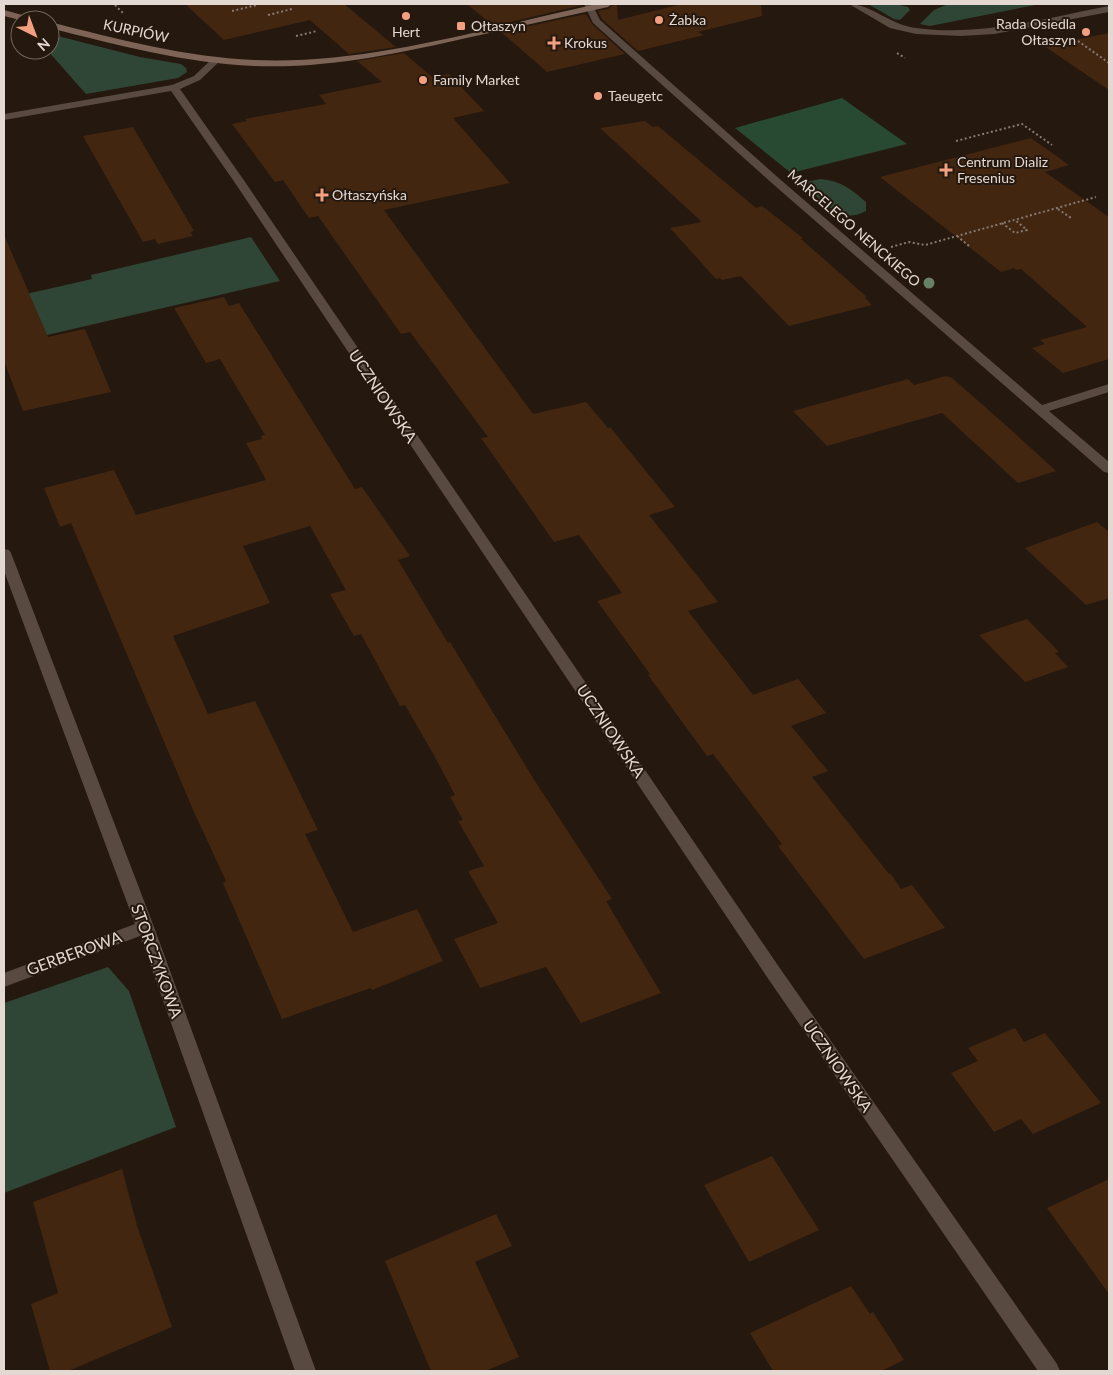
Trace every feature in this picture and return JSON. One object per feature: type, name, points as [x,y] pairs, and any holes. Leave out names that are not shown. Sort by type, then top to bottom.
[{"type":"street","name":"KURPIÓW","points":[[60,27],[129,44],[216,60],[279,63],[348,58],[415,47],[589,6],[608,4]]},
{"type":"street","points":[[854,4],[882,21],[905,30],[961,33],[994,31],[1109,9]]},
{"type":"street","name":"MARCELEGO NENCKIEGO","points":[[589,6],[596,21],[778,183],[1109,469]]},
{"type":"street","points":[[4,117],[174,88],[197,78],[216,60]]},
{"type":"street","name":"UCZNIOWSKA","points":[[174,88],[238,179],[773,972],[1050,1371]]},
{"type":"street","points":[[1041,409],[1109,388]]},
{"type":"street","name":"STORCZYKOWA","points":[[4,553],[145,927],[306,1371]]},
{"type":"street","name":"GERBEROWA","points":[[4,980],[145,927]]},
{"type":"path","points":[[115,5],[124,14]]},
{"type":"path","points":[[232,11],[257,5]]},
{"type":"path","points":[[268,15],[292,9]]},
{"type":"path","points":[[293,37],[317,31]]},
{"type":"path","points":[[956,141],[1022,124],[1052,145]]},
{"type":"path","points":[[886,248],[909,242],[925,244],[1096,197]]},
{"type":"path","points":[[1058,208],[1071,218]]},
{"type":"path","points":[[1002,224],[1015,233],[1027,230],[1015,220]]},
{"type":"path","points":[[956,236],[969,246]]},
{"type":"green space","points":[[868,4],[895,4],[908,7],[910,10],[900,20],[894,19]]},
{"type":"green space","points":[[948,4],[1040,4],[930,26],[920,24],[934,10]]},
{"type":"green space","points":[[60,37],[140,57],[181,64],[186,68],[187,72],[178,78],[86,94],[56,60],[60,60]]},
{"type":"green space","points":[[842,98],[907,144],[791,173],[735,128]]},
{"type":"green space","points":[[820,179],[840,183],[850,189],[866,202],[866,211],[857,215],[841,214],[827,206],[807,188],[806,182]]},
{"type":"green space","points":[[251,237],[280,281],[4,345],[4,299],[92,279],[91,275]]},
{"type":"green space","points":[[108,967],[129,991],[176,1127],[4,1193],[4,1003]]},
{"type":"building","points":[[185,4],[344,4],[396,47],[349,54],[310,20],[224,40]]},
{"type":"building","points":[[467,4],[582,4],[583,5],[493,26]]},
{"type":"building","points":[[617,4],[618,20],[682,4],[761,4],[762,16],[698,32],[704,35],[638,51],[602,19],[598,11],[608,9]]},
{"type":"building","points":[[586,14],[592,24],[625,54],[547,72],[501,32]]},
{"type":"building","points":[[1109,33],[1109,90],[1044,46]]},
{"type":"building","points":[[404,53],[432,77],[449,74],[484,111],[453,118],[510,183],[384,210],[533,414],[586,402],[608,428],[610,427],[675,507],[649,515],[718,602],[688,611],[753,695],[798,679],[826,713],[791,726],[828,771],[812,777],[889,874],[891,874],[901,889],[912,885],[945,928],[864,959],[778,846],[782,844],[713,754],[707,756],[597,601],[622,593],[579,535],[554,542],[481,438],[488,437],[410,332],[401,334],[318,216],[309,218],[283,180],[275,182],[232,124],[247,121],[245,119],[326,104],[319,95],[382,82],[357,61]]},
{"type":"building","points":[[645,121],[653,127],[658,126],[756,208],[762,206],[803,238],[801,239],[867,297],[865,298],[872,305],[789,326],[741,276],[722,280],[720,278],[716,279],[670,228],[702,222],[600,128]]},
{"type":"building","points":[[133,127],[194,231],[190,232],[193,236],[158,244],[155,239],[143,242],[83,136]]},
{"type":"building","points":[[1031,138],[1069,165],[1045,172],[1109,217],[1109,359],[1063,373],[1032,348],[1045,344],[1040,340],[1087,327],[1021,269],[1016,270],[1014,268],[1001,272],[880,177]]},
{"type":"building","points":[[4,235],[48,337],[85,329],[111,392],[23,411],[4,361]]},
{"type":"building","points":[[224,297],[229,306],[239,303],[355,489],[362,487],[410,556],[398,560],[533,778],[612,899],[606,901],[661,993],[581,1023],[546,967],[480,988],[454,939],[498,923],[468,871],[484,866],[458,821],[463,820],[450,797],[455,795],[435,757],[405,705],[400,706],[361,634],[354,636],[330,594],[346,590],[310,526],[243,546],[270,603],[173,636],[208,714],[255,701],[318,830],[305,834],[353,932],[417,909],[443,961],[372,990],[371,988],[282,1019],[223,883],[226,881],[194,812],[71,523],[60,527],[44,488],[114,470],[136,515],[266,480],[246,443],[262,439],[261,436],[265,435],[220,359],[206,363],[174,308]]},
{"type":"building","points":[[946,376],[952,378],[1056,471],[1018,483],[942,413],[827,446],[793,411],[908,379],[914,385]]},
{"type":"building","points":[[1097,522],[1109,532],[1109,598],[1086,605],[1025,548]]},
{"type":"building","points":[[1027,619],[1059,652],[1055,653],[1068,667],[1025,682],[979,635]]},
{"type":"building","points":[[1015,1028],[1024,1042],[1045,1033],[1101,1103],[1033,1134],[1021,1119],[994,1132],[951,1073],[978,1061],[968,1048]]},
{"type":"building","points":[[772,1156],[819,1230],[749,1262],[704,1185]]},
{"type":"building","points":[[122,1169],[138,1229],[172,1327],[68,1371],[50,1371],[31,1304],[58,1293],[33,1202]]},
{"type":"building","points":[[1109,1179],[1109,1294],[1047,1208]]},
{"type":"building","points":[[496,1214],[512,1246],[475,1262],[519,1357],[485,1371],[431,1371],[385,1261]]},
{"type":"building","points":[[851,1286],[870,1314],[873,1312],[904,1360],[881,1371],[773,1371],[750,1333]]},
{"type":"place","name":"Hert","points":[[406,16]]},
{"type":"place","name":"Żabka","points":[[659,20]]},
{"type":"place","name":"Ołtaszyn","points":[[461,26]]},
{"type":"place","name":"Rada Osiedla Ołtaszyn","points":[[1086,32]]},
{"type":"place","name":"Krokus","points":[[554,43]]},
{"type":"place","name":"Family Market","points":[[423,80]]},
{"type":"place","name":"Taeugetc","points":[[598,96]]},
{"type":"place","name":"Centrum Dializ Fresenius","points":[[946,170]]},
{"type":"place","name":"Ołtaszyńska","points":[[322,195]]}]
